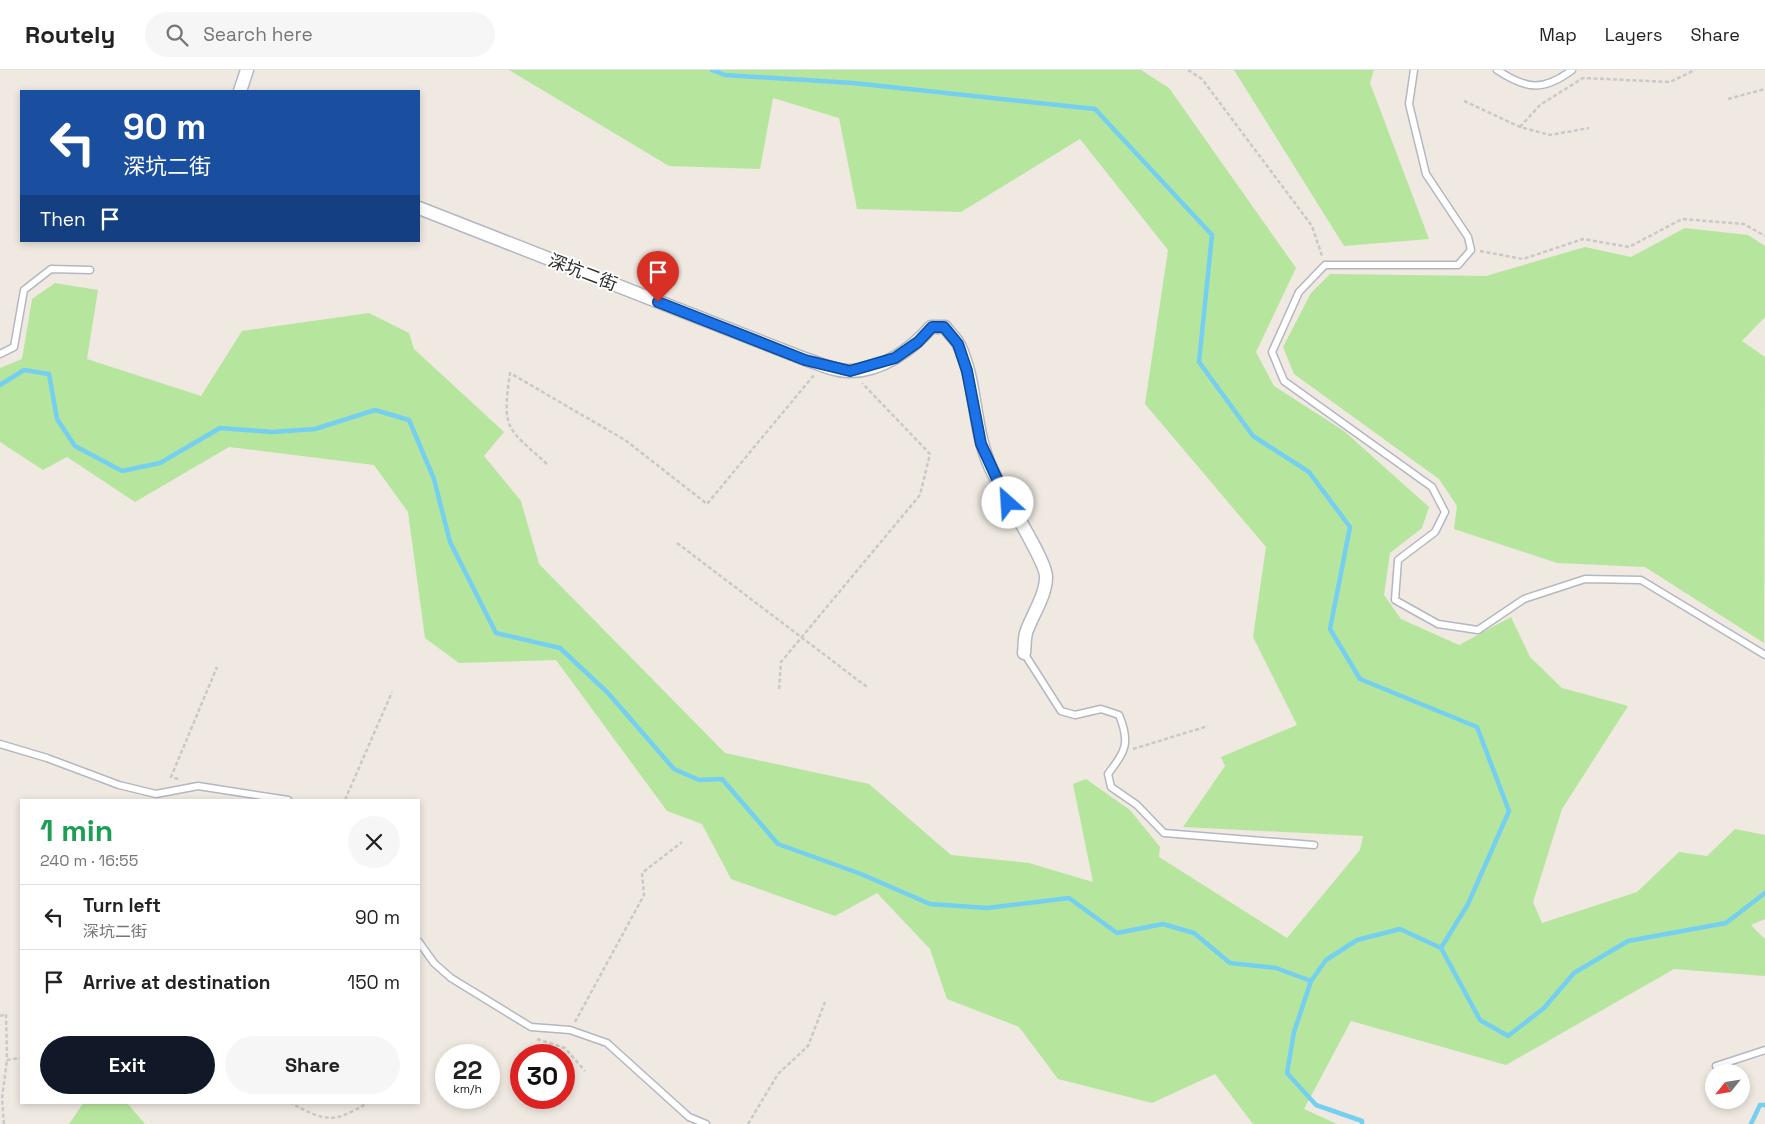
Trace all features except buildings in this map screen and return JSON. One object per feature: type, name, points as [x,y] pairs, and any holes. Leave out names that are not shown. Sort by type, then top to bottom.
[{"type":"street","points":[[240,90],[247,70]]},
{"type":"street","name":"深坑二街","points":[[420,208],[805,360],[823,365],[850,371],[895,358],[918,342],[932,327],[944,327],[958,344],[967,371],[981,444],[1008,503],[1042,561],[1047,576],[1041,598],[1026,632],[1024,653]]},
{"type":"lane","points":[[1414,70],[1409,104],[1426,174],[1468,237],[1471,250],[1458,265],[1325,265],[1299,292],[1272,352],[1284,380],[1432,487],[1445,512],[1435,532],[1398,560],[1395,600],[1438,624],[1478,630],[1524,599],[1585,579],[1642,580],[1765,655]]},
{"type":"lane","points":[[1497,70],[1516,83],[1546,86],[1572,70]]},
{"type":"lane","points":[[0,354],[14,347],[24,290],[51,269],[90,270]]},
{"type":"lane","points":[[1024,653],[1061,710],[1075,715],[1101,709],[1120,715],[1125,730],[1125,752],[1108,774],[1111,787],[1137,805],[1164,833],[1314,845]]},
{"type":"lane","points":[[0,744],[47,758],[119,785],[156,794],[198,786],[282,799]]},
{"type":"lane","points":[[420,943],[434,963],[451,978],[531,1027],[570,1030],[607,1043],[690,1117],[706,1124]]},
{"type":"lane","points":[[1722,1064],[1765,1050]]},
{"type":"path","points":[[1188,70],[1202,79],[1312,226],[1325,265]]},
{"type":"path","points":[[1520,127],[1540,105],[1583,78],[1670,82],[1695,70]]},
{"type":"path","points":[[1728,99],[1765,89]]},
{"type":"path","points":[[1464,101],[1520,127],[1550,135],[1589,128]]},
{"type":"path","points":[[1471,250],[1523,259],[1583,239],[1629,247],[1682,219],[1744,224],[1765,236]]},
{"type":"path","points":[[547,464],[511,431],[505,409],[510,372],[625,440],[707,504],[823,365]]},
{"type":"path","points":[[779,689],[781,662],[920,495],[930,454],[850,371]]},
{"type":"path","points":[[677,543],[867,687]]},
{"type":"path","points":[[198,786],[171,777],[217,668]]},
{"type":"path","points":[[345,799],[392,692]]},
{"type":"path","points":[[1125,752],[1208,726]]},
{"type":"path","points":[[570,1030],[644,895],[642,873],[682,842]]},
{"type":"path","points":[[748,1124],[778,1074],[808,1046],[825,1002]]},
{"type":"path","points":[[0,1016],[6,1014],[7,1060],[2,1098],[4,1124]]},
{"type":"path","points":[[531,1027],[535,1038],[565,1048],[585,1071]]},
{"type":"path","points":[[7,1060],[20,1058]]},
{"type":"path","points":[[293,1104],[320,1119],[347,1117],[367,1104]]},
{"type":"green space","points":[[509,70],[1141,70],[1169,88],[1296,268],[1256,352],[1274,386],[1344,431],[1429,507],[1422,528],[1390,553],[1384,595],[1401,619],[1459,645],[1511,617],[1530,657],[1562,688],[1628,706],[1562,809],[1533,902],[1542,923],[1637,892],[1679,852],[1707,856],[1735,829],[1765,835],[1765,919],[1751,925],[1765,939],[1765,976],[1674,969],[1506,1065],[1351,1021],[1304,1109],[1337,1124],[1253,1124],[1215,1074],[1152,1103],[1058,1079],[1019,1027],[947,999],[930,949],[877,893],[835,916],[731,879],[702,824],[667,811],[556,660],[459,663],[425,638],[408,512],[374,465],[229,447],[135,502],[67,457],[43,470],[0,442],[0,368],[22,359],[32,299],[55,283],[98,290],[87,359],[201,396],[242,331],[369,313],[409,333],[414,349],[504,432],[484,456],[521,501],[539,564],[725,753],[869,784],[951,855],[1029,863],[1093,882],[1073,784],[1086,779],[1130,810],[1160,847],[1159,857],[1287,938],[1360,850],[1363,836],[1183,827],[1225,766],[1221,757],[1297,725],[1253,637],[1266,547],[1145,404],[1168,250],[1080,139],[961,212],[857,209],[839,118],[773,98],[760,169],[669,166]]},
{"type":"green space","points":[[1234,70],[1374,70],[1370,83],[1429,239],[1344,246]]},
{"type":"green space","points":[[1685,228],[1748,235],[1765,246],[1765,317],[1742,341],[1765,357],[1764,643],[1645,567],[1557,563],[1454,529],[1457,506],[1439,479],[1294,374],[1283,347],[1311,293],[1330,274],[1486,276],[1585,247],[1631,257]]},
{"type":"green space","points":[[83,1104],[128,1104],[145,1124],[69,1124]]},
{"type":"waterway","points":[[712,70],[725,75],[853,83],[1095,109],[1212,235],[1199,362],[1253,436],[1309,472],[1350,527],[1330,629],[1360,679],[1477,727],[1509,811],[1468,904],[1441,948]]},
{"type":"waterway","points":[[0,385],[24,370],[49,374],[57,419],[75,446],[122,471],[160,463],[220,428],[272,432],[315,429],[375,410],[409,420],[434,479],[450,542],[496,633],[560,648],[608,693],[674,769],[699,780],[722,779],[778,844],[861,874],[930,904],[987,908],[1069,898],[1117,933],[1163,924],[1194,933],[1230,963],[1276,968],[1311,981],[1326,960],[1357,940],[1400,929],[1441,948],[1480,1020],[1508,1036],[1544,1008],[1574,973],[1628,941],[1726,923],[1765,893]]},
{"type":"waterway","points":[[1311,981],[1294,1032],[1287,1073],[1316,1105],[1362,1121],[1362,1124]]},
{"type":"waterway","points":[[1751,1124],[1760,1105],[1765,1105]]},
{"type":"route","points":[[658,302],[805,360],[850,371],[874,366],[895,358],[918,342],[932,327],[944,327],[958,344],[967,371],[981,444],[1008,503]]}]
